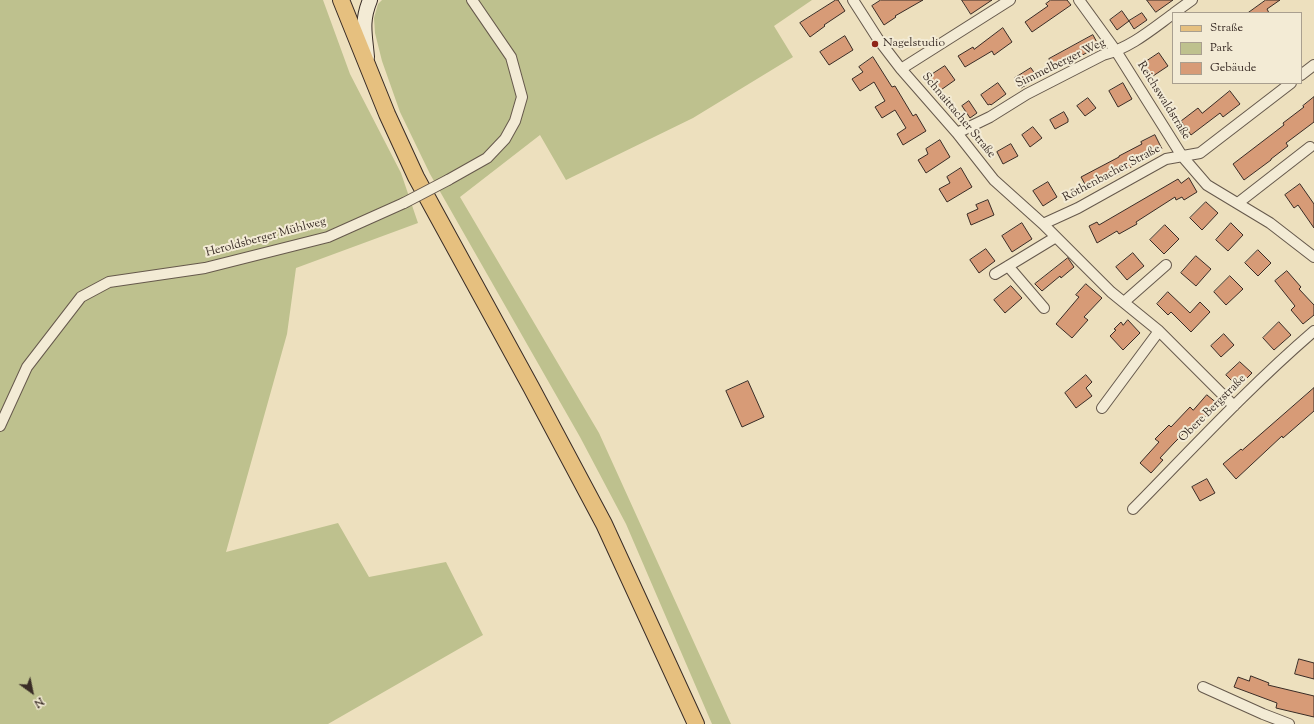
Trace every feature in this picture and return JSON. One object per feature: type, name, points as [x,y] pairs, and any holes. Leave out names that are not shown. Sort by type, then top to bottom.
[{"type":"main road","points":[[345,1],[369,71],[416,177],[604,524],[696,724]]},
{"type":"street","points":[[369,71],[364,25],[365,13],[370,0]]},
{"type":"street","name":"Heroldsberger Mühlweg","points":[[0,426],[27,367],[81,297],[109,282],[205,268],[328,237],[404,203],[487,158],[505,139],[515,121],[522,97],[511,57],[472,0]]},
{"type":"street","name":"Schnaittacher Straße","points":[[853,0],[878,39],[994,180],[1043,224],[1111,292],[1159,331],[1234,406]]},
{"type":"street","points":[[902,69],[1010,0]]},
{"type":"street","name":"Reichswaldstraße","points":[[1079,0],[1116,51],[1182,156],[1207,185],[1270,223],[1314,257]]},
{"type":"street","name":"Simmelberger Weg","points":[[1174,12],[1192,0]]},
{"type":"street","name":"Simmelberger Weg","points":[[957,134],[990,117],[1027,94],[1103,55],[1128,46],[1172,14]]},
{"type":"street","points":[[1302,74],[1314,65]]},
{"type":"street","name":"Röthenbacher Straße","points":[[1043,224],[1078,208],[1166,159],[1200,153],[1290,84]]},
{"type":"street","points":[[1238,203],[1310,148]]},
{"type":"street","points":[[995,274],[1056,237]]},
{"type":"street","points":[[1124,302],[1166,265]]},
{"type":"street","points":[[1008,266],[1044,308]]},
{"type":"street","points":[[1102,408],[1159,331]]},
{"type":"street","name":"Obere Bergstraße","points":[[1133,509],[1234,406],[1288,353],[1314,331]]},
{"type":"street","points":[[1203,687],[1262,719],[1289,724]]},
{"type":"green space","points":[[0,0],[323,0],[350,74],[401,173],[418,223],[296,268],[287,334],[226,552],[338,523],[369,577],[446,562],[483,635],[328,724],[0,724]]},
{"type":"green space","points":[[382,0],[812,0],[774,26],[793,57],[693,118],[566,180],[540,135],[460,197],[599,433],[731,724],[712,724],[626,524],[580,437],[430,174],[400,112],[382,61],[375,33],[374,18],[378,4]]},
{"type":"building","points":[[838,0],[845,11],[824,25],[825,26],[810,37],[800,23]]},
{"type":"building","points":[[881,0],[923,0],[895,16],[896,17],[884,25],[872,6]]},
{"type":"building","points":[[962,0],[992,0],[971,14]]},
{"type":"building","points":[[1051,0],[1067,0],[1071,5],[1032,32],[1025,22],[1048,6],[1046,4]]},
{"type":"building","points":[[1147,0],[1173,0],[1156,12]]},
{"type":"building","points":[[1266,0],[1280,0],[1267,9],[1268,12],[1249,12]]},
{"type":"building","points":[[1122,11],[1129,21],[1117,30],[1110,20]]},
{"type":"building","points":[[1142,13],[1147,20],[1134,29],[1129,21]]},
{"type":"building","points":[[1003,28],[1012,42],[994,55],[992,51],[965,67],[958,56],[973,47],[974,49]]},
{"type":"building","points":[[1093,35],[1099,46],[1055,70],[1049,59]]},
{"type":"building","points":[[845,36],[853,50],[829,65],[820,52]]},
{"type":"building","points":[[1159,53],[1168,66],[1150,78],[1141,65]]},
{"type":"building","points":[[873,57],[892,87],[895,86],[913,116],[916,114],[926,131],[903,145],[897,134],[906,128],[895,110],[882,118],[875,107],[885,101],[874,82],[860,91],[852,79],[863,72],[859,67]]},
{"type":"building","points":[[945,66],[955,80],[938,92],[928,77]]},
{"type":"building","points":[[1031,68],[1038,78],[1021,88],[1015,78]]},
{"type":"building","points":[[998,83],[1006,94],[991,105],[988,105],[981,95]]},
{"type":"building","points":[[1123,83],[1132,99],[1118,107],[1109,91]]},
{"type":"building","points":[[1230,91],[1240,104],[1223,117],[1220,113],[1191,135],[1181,121],[1198,108],[1202,113]]},
{"type":"building","points":[[1314,97],[1314,122],[1286,143],[1288,146],[1244,180],[1233,164],[1284,125],[1283,123],[1304,107],[1303,106]]},
{"type":"building","points":[[1088,98],[1096,108],[1085,116],[1077,106]]},
{"type":"building","points":[[969,101],[977,113],[970,118],[962,106]]},
{"type":"building","points":[[1064,112],[1068,122],[1055,129],[1050,120]]},
{"type":"building","points":[[1033,127],[1042,138],[1030,147],[1022,135]]},
{"type":"building","points":[[1155,135],[1162,149],[1142,159],[1143,160],[1119,174],[1087,188],[1081,177],[1142,144],[1141,142]]},
{"type":"building","points":[[940,140],[950,157],[926,173],[918,160],[928,154],[926,149]]},
{"type":"building","points":[[1011,144],[1018,156],[1003,164],[997,152]]},
{"type":"building","points":[[961,168],[972,187],[947,202],[939,189],[950,183],[947,177]]},
{"type":"building","points":[[1189,178],[1197,192],[1184,200],[1182,197],[1176,200],[1175,197],[1136,222],[1137,224],[1119,234],[1117,231],[1097,243],[1089,226],[1097,222],[1099,225],[1178,179],[1181,183]]},
{"type":"building","points":[[1048,182],[1057,197],[1043,206],[1033,191]]},
{"type":"building","points":[[1300,184],[1314,204],[1314,228],[1298,205],[1294,208],[1285,195]]},
{"type":"building","points":[[988,200],[994,215],[971,225],[967,214],[978,209],[976,205]]},
{"type":"building","points":[[1206,202],[1218,213],[1202,230],[1190,218]]},
{"type":"building","points":[[1022,223],[1032,239],[1012,252],[1002,236]]},
{"type":"building","points":[[1231,223],[1243,235],[1228,251],[1216,240]]},
{"type":"building","points":[[1165,225],[1179,239],[1164,254],[1150,240]]},
{"type":"building","points":[[986,249],[995,261],[979,273],[970,260]]},
{"type":"building","points":[[1258,250],[1271,263],[1258,276],[1245,263]]},
{"type":"building","points":[[1133,253],[1144,266],[1127,280],[1116,267]]},
{"type":"building","points":[[1196,256],[1211,269],[1196,286],[1181,273]]},
{"type":"building","points":[[1068,258],[1074,267],[1061,278],[1060,276],[1042,291],[1035,284]]},
{"type":"building","points":[[1287,271],[1301,287],[1299,289],[1314,305],[1314,315],[1303,324],[1291,310],[1295,306],[1275,281]]},
{"type":"building","points":[[1230,276],[1243,289],[1226,305],[1214,292]]},
{"type":"building","points":[[1086,284],[1102,298],[1084,317],[1088,320],[1072,338],[1056,324],[1079,297],[1076,295]]},
{"type":"building","points":[[1011,286],[1022,298],[1005,313],[994,300]]},
{"type":"building","points":[[1168,292],[1190,313],[1200,302],[1210,312],[1191,332],[1171,312],[1168,315],[1157,304]]},
{"type":"building","points":[[1128,320],[1140,333],[1123,350],[1110,336],[1121,322],[1123,325]]},
{"type":"building","points":[[1279,322],[1291,335],[1274,350],[1263,338]]},
{"type":"building","points":[[1224,334],[1234,345],[1221,357],[1211,346]]},
{"type":"building","points":[[1240,362],[1252,373],[1238,387],[1226,375]]},
{"type":"building","points":[[1086,375],[1092,382],[1086,388],[1092,396],[1076,408],[1065,393]]},
{"type":"building","points":[[748,381],[764,417],[742,427],[726,391]]},
{"type":"building","points":[[1314,388],[1314,411],[1283,438],[1282,436],[1236,479],[1223,464],[1241,449],[1242,450]]},
{"type":"building","points":[[1207,395],[1218,404],[1192,431],[1189,428],[1174,443],[1160,458],[1163,460],[1151,473],[1140,463],[1159,442],[1155,439],[1169,425],[1171,427],[1190,407],[1193,410]]},
{"type":"building","points":[[1207,479],[1215,493],[1200,501],[1192,487]]},
{"type":"building","points":[[1299,659],[1314,663],[1314,679],[1295,674]]},
{"type":"building","points":[[1251,676],[1269,683],[1268,685],[1314,696],[1314,717],[1276,708],[1277,703],[1234,687],[1238,677],[1249,681]]},
{"type":"place","name":"Nagelstudio","points":[[875,44]]}]
